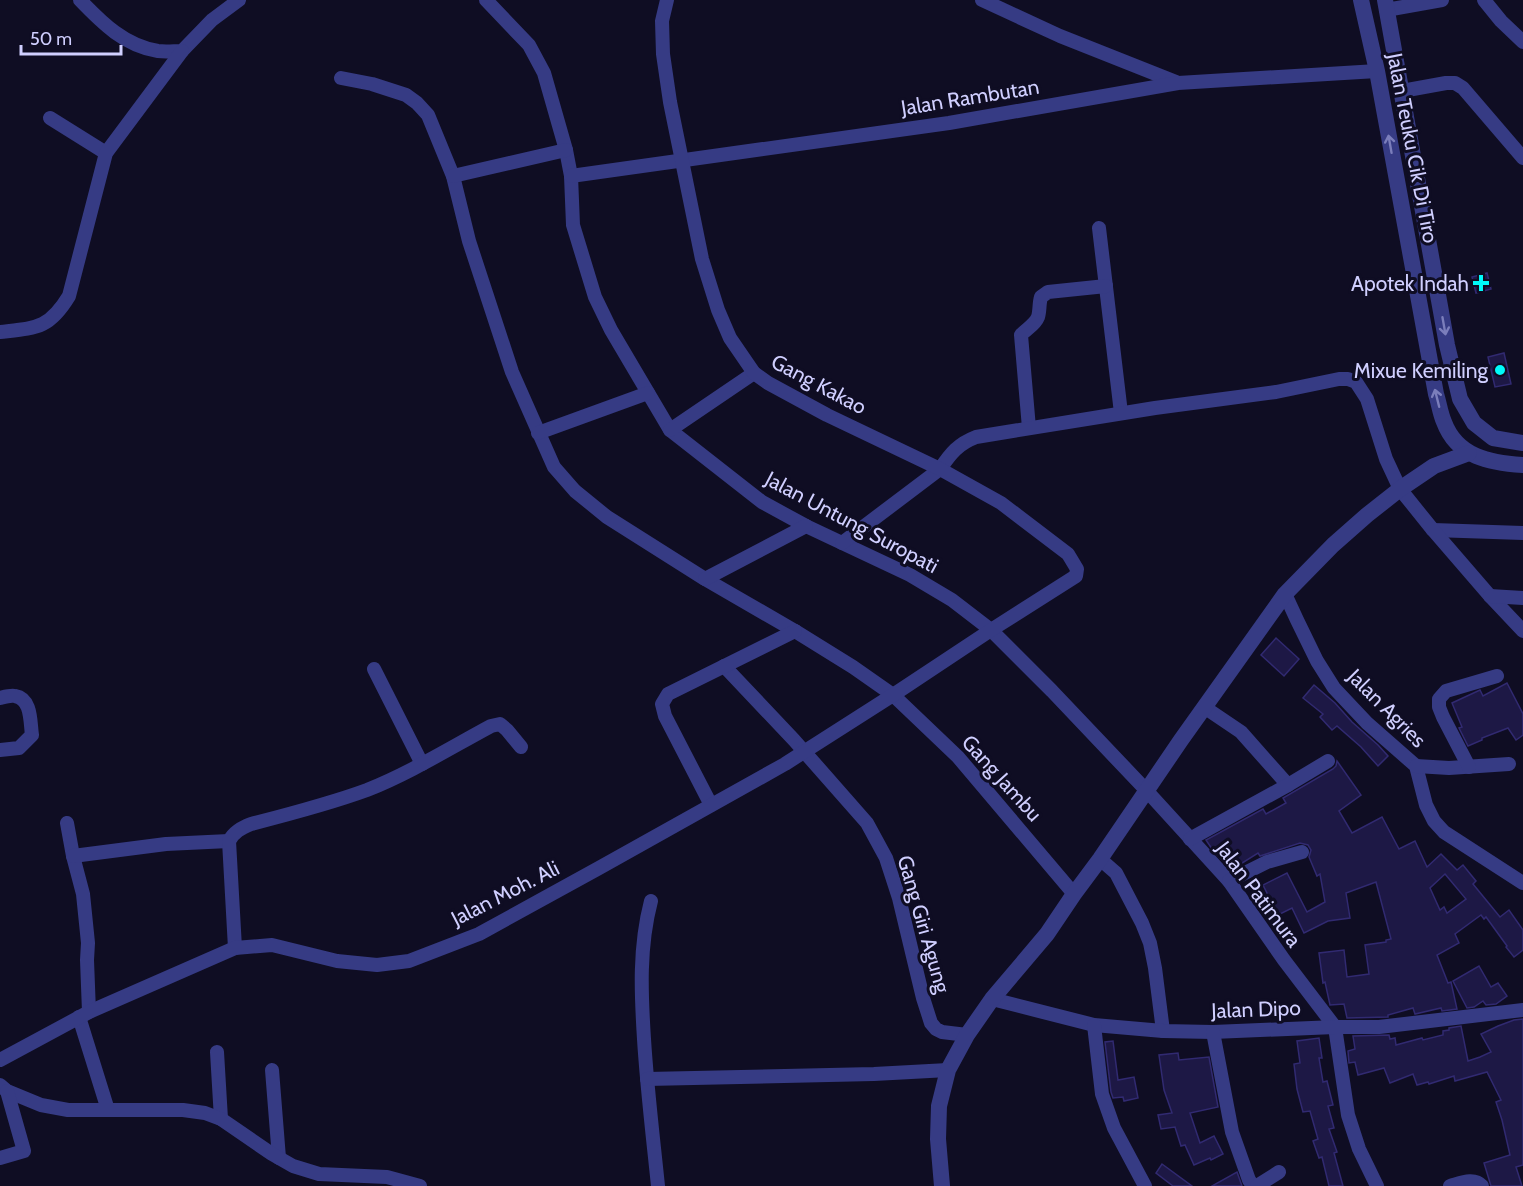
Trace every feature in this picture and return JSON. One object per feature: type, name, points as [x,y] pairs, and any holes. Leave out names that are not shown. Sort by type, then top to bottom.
[{"type":"street","points":[[80,0],[108,28],[133,44],[158,51],[182,51]]},
{"type":"street","points":[[0,332],[27,329],[47,323],[62,308],[69,296],[106,153],[182,51],[212,20],[239,0]]},
{"type":"street","name":"Jalan Untung Suropati","points":[[486,0],[529,45],[544,73],[571,176],[573,225],[595,297],[611,330],[670,430],[762,502],[806,526],[910,575],[952,600],[991,630],[1146,790]]},
{"type":"street","name":"Gang Kakao","points":[[667,0],[662,21],[663,54],[670,102],[702,259],[718,310],[730,338],[754,373],[827,415],[940,469],[1001,502],[1068,554],[1077,569],[1076,576],[991,630]]},
{"type":"street","points":[[982,0],[1060,36],[1178,83]]},
{"type":"street","name":"Jalan Teuku Cik Di Tiro","points":[[1360,0],[1377,71],[1436,394],[1444,423],[1459,444],[1469,453],[1500,463],[1523,465]]},
{"type":"street","points":[[1389,5],[1442,0]]},
{"type":"street","points":[[1484,0],[1501,21],[1523,42]]},
{"type":"street","name":"Jalan Teuku Cik Di Tiro","points":[[1389,5],[1447,345],[1460,399],[1474,423],[1493,438],[1523,443]]},
{"type":"street","name":"Jalan Rambutan","points":[[571,176],[950,123],[1178,83],[1377,71]]},
{"type":"street","name":"Gang Jambu","points":[[341,78],[372,84],[406,95],[417,103],[428,116],[453,176],[469,241],[512,372],[554,467],[575,490],[607,517],[705,579],[853,666],[893,695],[958,757],[1074,894]]},
{"type":"street","points":[[1402,91],[1446,82],[1455,83],[1463,88],[1523,158]]},
{"type":"street","points":[[50,118],[106,153]]},
{"type":"street","points":[[453,176],[566,150]]},
{"type":"street","points":[[1394,168],[1400,176],[1406,177],[1412,174],[1415,165]]},
{"type":"street","points":[[1404,221],[1404,214],[1412,208],[1418,209],[1425,216]]},
{"type":"street","points":[[1099,228],[1121,413]]},
{"type":"street","points":[[1029,428],[1021,335],[1038,317],[1041,297],[1048,292],[1106,286]]},
{"type":"street","points":[[670,430],[754,373]]},
{"type":"street","points":[[842,543],[940,469],[951,453],[963,442],[976,437],[1348,379],[1356,382],[1367,399],[1386,459],[1400,489],[1490,596],[1523,631]]},
{"type":"street","points":[[538,433],[648,393]]},
{"type":"street","points":[[1434,466],[1450,433]]},
{"type":"street","points":[[942,1186],[938,1139],[939,1106],[948,1070],[967,1035],[992,999],[1047,934],[1204,707],[1286,594],[1333,545],[1400,489],[1434,466],[1469,453]]},
{"type":"street","points":[[705,579],[806,526]]},
{"type":"street","points":[[1433,530],[1523,533]]},
{"type":"street","name":"Jalan Agries","points":[[1286,594],[1317,661],[1334,688],[1366,723],[1416,766],[1426,805],[1434,821],[1444,832],[1523,884]]},
{"type":"street","points":[[1490,596],[1523,598]]},
{"type":"street","name":"Jalan Moh. Ali","points":[[0,1060],[84,1015],[235,948],[272,945],[337,961],[377,965],[409,961],[478,934],[803,752],[991,630]]},
{"type":"street","points":[[711,805],[665,716],[662,704],[668,694],[795,631]]},
{"type":"street","name":"Gang Giri Agung","points":[[724,666],[794,740],[867,823],[886,858],[899,898],[931,1023],[942,1032],[967,1035]]},
{"type":"street","points":[[374,669],[422,764]]},
{"type":"street","points":[[1469,767],[1443,717],[1439,699],[1446,691],[1497,676]]},
{"type":"street","points":[[0,698],[16,696],[25,701],[29,708],[32,735],[19,748],[0,750]]},
{"type":"street","points":[[1204,707],[1241,732],[1288,785]]},
{"type":"street","points":[[235,948],[229,841],[233,834],[251,824],[323,805],[368,789],[422,764],[491,726],[500,724],[521,747]]},
{"type":"street","points":[[1190,839],[1328,761]]},
{"type":"street","points":[[1416,766],[1449,768],[1509,764]]},
{"type":"street","name":"Jalan Patimura","points":[[1146,790],[1229,881],[1284,960],[1335,1027]]},
{"type":"street","points":[[67,823],[82,894],[88,943],[84,1015],[108,1110]]},
{"type":"street","points":[[73,856],[166,844],[229,841]]},
{"type":"street","points":[[1229,881],[1267,862],[1302,852]]},
{"type":"street","points":[[1100,859],[1116,873],[1143,923],[1155,968],[1163,1031]]},
{"type":"street","points":[[651,901],[641,965],[646,1079],[658,1186]]},
{"type":"street","name":"Jalan Dipo","points":[[992,999],[1094,1025],[1163,1031],[1213,1032],[1379,1027],[1523,1010]]},
{"type":"street","points":[[1094,1025],[1102,1094],[1114,1128],[1145,1186]]},
{"type":"street","points":[[1335,1027],[1348,1115],[1359,1149],[1377,1186]]},
{"type":"street","points":[[1213,1032],[1232,1131],[1249,1180],[1255,1186],[1279,1172]]},
{"type":"street","points":[[217,1052],[221,1119]]},
{"type":"street","points":[[272,1070],[279,1158]]},
{"type":"street","points":[[646,1079],[948,1070]]},
{"type":"street","points":[[4,1088],[41,1105],[68,1110],[183,1110],[205,1113],[221,1119],[293,1166],[319,1174],[387,1177],[420,1186]]},
{"type":"street","points":[[0,1158],[24,1151],[4,1088]]},
{"type":"street","points":[[1450,1186],[1472,1181],[1482,1186]]},
{"type":"building","name":"Apotek Indah","points":[[1487,273],[1491,289],[1476,293],[1472,277]]},
{"type":"building","name":"Mixue Kemiling","points":[[1504,353],[1511,384],[1495,387],[1488,357]]},
{"type":"building","points":[[1276,638],[1299,659],[1284,676],[1261,655]]},
{"type":"building","points":[[1507,683],[1523,714],[1523,735],[1516,740],[1508,728],[1468,746],[1459,728],[1462,727],[1452,703],[1480,690],[1483,696]]},
{"type":"building","points":[[1314,685],[1388,756],[1378,766],[1337,726],[1332,730],[1320,717],[1323,714],[1303,698]]},
{"type":"building","points":[[1337,761],[1361,795],[1339,811],[1352,833],[1382,817],[1399,849],[1415,841],[1427,867],[1441,854],[1457,870],[1463,865],[1476,881],[1473,884],[1500,917],[1509,910],[1523,930],[1523,950],[1514,957],[1486,917],[1484,919],[1481,915],[1455,934],[1459,943],[1437,955],[1448,983],[1451,982],[1457,1009],[1442,1011],[1441,1008],[1415,1014],[1413,1008],[1388,1015],[1388,1017],[1347,1018],[1344,1004],[1330,1005],[1325,982],[1323,983],[1319,953],[1344,950],[1347,977],[1369,974],[1365,945],[1391,939],[1376,882],[1346,893],[1350,918],[1328,921],[1304,933],[1292,908],[1278,915],[1263,885],[1287,873],[1307,912],[1325,902],[1320,874],[1317,876],[1309,857],[1311,850],[1308,845],[1300,843],[1260,856],[1258,853],[1231,870],[1206,840],[1263,809],[1266,814],[1286,803],[1283,798],[1336,766]],"holes":[[[1445,874],[1466,899],[1447,913],[1444,907],[1440,910],[1430,888]]]},
{"type":"building","points":[[1479,966],[1491,987],[1498,983],[1507,996],[1496,1004],[1486,1005],[1483,1001],[1474,1007],[1467,1008],[1453,981]]},
{"type":"building","points":[[1523,1019],[1523,1165],[1516,1167],[1522,1186],[1491,1186],[1484,1163],[1510,1155],[1496,1102],[1501,1100],[1487,1072],[1455,1081],[1454,1076],[1429,1084],[1428,1082],[1417,1085],[1413,1074],[1390,1083],[1384,1068],[1358,1075],[1355,1062],[1349,1063],[1348,1051],[1355,1049],[1353,1036],[1389,1035],[1390,1039],[1395,1038],[1396,1045],[1443,1035],[1443,1031],[1449,1028],[1461,1026],[1468,1061],[1491,1052],[1481,1034],[1514,1020]]},
{"type":"building","points":[[1319,1038],[1322,1058],[1319,1058],[1323,1082],[1327,1081],[1333,1105],[1328,1106],[1334,1128],[1329,1129],[1337,1152],[1334,1153],[1343,1186],[1329,1186],[1322,1157],[1319,1158],[1313,1141],[1318,1139],[1310,1111],[1303,1112],[1297,1089],[1294,1064],[1300,1063],[1297,1041]]},
{"type":"building","points":[[1113,1041],[1118,1080],[1134,1077],[1138,1098],[1124,1101],[1123,1097],[1113,1098],[1105,1042]]},
{"type":"building","points":[[1178,1053],[1179,1060],[1209,1057],[1218,1107],[1190,1113],[1200,1143],[1214,1136],[1223,1154],[1194,1165],[1185,1145],[1181,1146],[1175,1127],[1161,1129],[1158,1115],[1172,1113],[1164,1090],[1159,1055]]},
{"type":"building","points":[[1162,1164],[1192,1186],[1173,1186],[1156,1173]]},
{"type":"building","points":[[1237,1172],[1242,1186],[1212,1186]]},
{"type":"place","name":"Apotek Indah","points":[[1481,283]]},
{"type":"place","name":"Mixue Kemiling","points":[[1500,370]]}]
